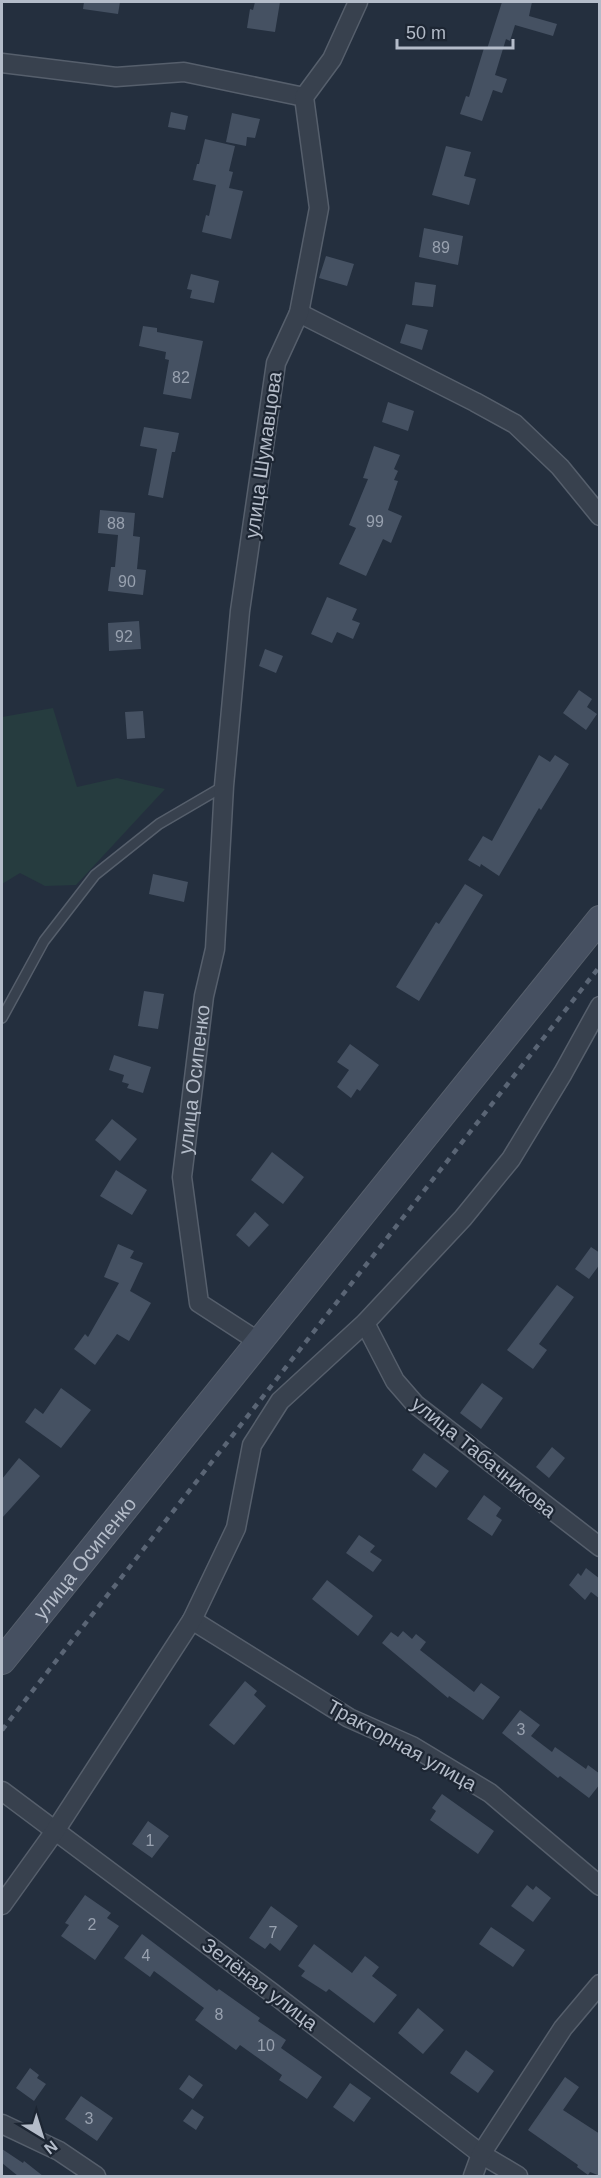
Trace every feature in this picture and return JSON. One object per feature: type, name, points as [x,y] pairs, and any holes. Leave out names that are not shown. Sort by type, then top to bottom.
[{"type":"street","points":[[2,63],[116,77],[184,72],[304,97],[332,59],[358,2]]},
{"type":"street","name":"улица Шумавцова","points":[[224,786],[240,611],[276,363],[299,313],[319,208],[304,97]]},
{"type":"street","points":[[299,313],[515,424],[560,467],[599,513]]},
{"type":"street","name":"улица Осипенко","points":[[224,786],[215,949],[204,996],[182,1177],[199,1303],[259,1342]]},
{"type":"street","name":"улица Осипенко","points":[[2,1661],[600,918]]},
{"type":"street","points":[[2,1905],[55,1831],[192,1620],[236,1528],[252,1445],[280,1401],[365,1323],[463,1218],[511,1159],[600,1006]]},
{"type":"street","name":"улица Табачникова","points":[[365,1323],[395,1381],[415,1404],[600,1547]]},
{"type":"street","name":"Тракторная улица","points":[[192,1620],[349,1718],[411,1746],[490,1793],[600,1886]]},
{"type":"street","name":"Зелёная улица","points":[[2,1791],[271,1992],[481,2154],[518,2176]]},
{"type":"street","points":[[472,2176],[481,2154],[563,2028],[600,1984]]},
{"type":"street","points":[[2,2124],[59,2151],[96,2176]]},
{"type":"lane","points":[[2,1018],[44,941],[95,875],[159,824],[224,786]]},
{"type":"green space","points":[[53,708],[77,787],[117,778],[165,789],[76,885],[45,886],[20,873],[2,884],[2,717]]},
{"type":"building","points":[[84,2],[120,2],[118,14],[83,9]]},
{"type":"building","points":[[255,2],[280,2],[275,32],[247,28],[250,9],[253,10]]},
{"type":"building","points":[[502,2],[532,2],[529,16],[557,24],[553,36],[515,25],[510,41],[506,39],[495,75],[507,79],[502,93],[493,90],[482,121],[460,114],[466,96],[469,97],[484,48],[487,49]]},
{"type":"building","points":[[171,112],[188,116],[185,130],[168,127]]},
{"type":"building","points":[[232,113],[260,119],[255,138],[247,137],[246,146],[226,142]]},
{"type":"building","points":[[205,139],[235,146],[229,171],[233,172],[229,188],[243,191],[231,239],[202,232],[206,215],[209,216],[216,185],[193,180]]},
{"type":"building","points":[[446,146],[471,152],[464,176],[476,179],[469,205],[432,195]]},
{"type":"building","points":[[424,228],[463,236],[458,265],[419,257]]},
{"type":"building","points":[[326,256],[354,264],[347,286],[319,278]]},
{"type":"building","points":[[191,274],[219,281],[214,303],[190,298],[192,290],[187,289]]},
{"type":"building","points":[[415,282],[436,285],[433,307],[412,305]]},
{"type":"building","points":[[406,324],[428,330],[422,350],[400,343]]},
{"type":"building","points":[[143,326],[157,328],[157,332],[203,341],[191,399],[163,394],[169,360],[165,359],[166,352],[139,346]]},
{"type":"building","points":[[388,402],[414,411],[408,431],[382,422]]},
{"type":"building","points":[[144,427],[179,433],[175,452],[172,452],[163,498],[148,495],[157,449],[140,446]]},
{"type":"building","points":[[374,446],[400,455],[394,469],[398,471],[394,480],[398,481],[388,510],[402,516],[391,543],[383,539],[366,576],[339,564],[356,528],[349,525],[368,479],[363,478]]},
{"type":"building","points":[[100,510],[135,513],[133,536],[140,537],[137,569],[146,570],[143,595],[108,591],[111,567],[115,567],[118,535],[98,533]]},
{"type":"building","points":[[327,597],[357,609],[352,620],[360,623],[353,639],[337,632],[332,643],[311,634]]},
{"type":"building","points":[[139,621],[141,649],[109,651],[108,623]]},
{"type":"building","points":[[265,649],[283,656],[276,673],[259,666]]},
{"type":"building","points":[[579,690],[592,699],[587,707],[597,714],[586,730],[563,713]]},
{"type":"building","points":[[143,711],[145,738],[127,739],[125,712]]},
{"type":"building","points":[[539,755],[550,762],[555,755],[569,764],[541,810],[539,808],[499,876],[481,864],[480,867],[468,860],[483,836],[492,841]]},
{"type":"building","points":[[153,874],[188,882],[184,902],[149,894]]},
{"type":"building","points":[[465,884],[483,895],[419,1001],[396,987],[436,922],[439,924]]},
{"type":"building","points":[[144,991],[164,994],[158,1029],[138,1026]]},
{"type":"building","points":[[350,1044],[379,1065],[360,1091],[357,1089],[351,1098],[337,1087],[349,1070],[337,1062]]},
{"type":"building","points":[[114,1055],[151,1067],[143,1093],[127,1088],[129,1084],[122,1082],[124,1075],[109,1070]]},
{"type":"building","points":[[112,1119],[137,1139],[120,1161],[95,1140]]},
{"type":"building","points":[[272,1152],[304,1177],[283,1204],[251,1180]]},
{"type":"building","points":[[116,1170],[147,1190],[132,1215],[100,1196]]},
{"type":"building","points":[[255,1212],[269,1225],[249,1247],[236,1235]]},
{"type":"building","points":[[118,1244],[134,1251],[130,1258],[143,1263],[130,1291],[151,1303],[129,1341],[117,1334],[95,1365],[74,1349],[85,1334],[88,1337],[119,1283],[104,1277]]},
{"type":"building","points":[[591,1247],[600,1253],[600,1264],[589,1279],[575,1269]]},
{"type":"building","points":[[557,1285],[574,1297],[539,1344],[547,1350],[533,1369],[507,1350]]},
{"type":"building","points":[[482,1383],[503,1398],[481,1429],[460,1413]]},
{"type":"building","points":[[61,1388],[91,1410],[61,1448],[25,1422],[35,1408],[43,1414]]},
{"type":"building","points":[[552,1447],[565,1458],[549,1478],[536,1467]]},
{"type":"building","points":[[424,1453],[449,1471],[436,1488],[412,1470]]},
{"type":"building","points":[[19,1458],[40,1476],[2,1518],[2,1479]]},
{"type":"building","points":[[484,1495],[501,1508],[496,1516],[502,1520],[492,1536],[467,1519]]},
{"type":"building","points":[[359,1535],[375,1546],[370,1552],[382,1560],[373,1572],[346,1553]]},
{"type":"building","points":[[586,1568],[600,1579],[600,1599],[591,1592],[585,1600],[569,1585],[578,1573],[581,1576]]},
{"type":"building","points":[[327,1580],[373,1616],[358,1636],[312,1599]]},
{"type":"building","points":[[403,1631],[412,1639],[416,1634],[426,1642],[420,1650],[474,1692],[481,1683],[500,1697],[483,1720],[449,1696],[448,1698],[382,1643],[391,1632],[398,1637]]},
{"type":"building","points":[[245,1681],[257,1691],[254,1695],[266,1706],[234,1745],[209,1725]]},
{"type":"building","points":[[520,1710],[540,1725],[531,1736],[552,1752],[555,1747],[586,1769],[588,1765],[600,1774],[600,1784],[589,1798],[560,1776],[558,1778],[502,1733]]},
{"type":"building","points":[[442,1794],[494,1831],[478,1854],[430,1820],[436,1811],[432,1808]]},
{"type":"building","points":[[148,1821],[169,1836],[152,1858],[132,1844]]},
{"type":"building","points":[[527,1885],[533,1890],[536,1886],[551,1898],[533,1922],[511,1906]]},
{"type":"building","points":[[85,1895],[111,1913],[107,1918],[119,1926],[95,1960],[61,1936],[69,1925],[65,1923]]},
{"type":"building","points":[[271,1906],[298,1926],[280,1951],[270,1943],[265,1949],[249,1938]]},
{"type":"building","points":[[491,1927],[525,1950],[513,1967],[479,1944]]},
{"type":"building","points":[[142,1934],[217,1991],[219,1989],[260,2018],[258,2021],[286,2040],[281,2048],[322,2077],[307,2099],[279,2080],[282,2075],[240,2045],[236,2050],[195,2020],[204,2008],[154,1971],[150,1977],[124,1958]]},
{"type":"building","points":[[314,1944],[352,1973],[365,1956],[379,1967],[372,1976],[397,1995],[374,2023],[329,1989],[326,1992],[301,1976],[305,1971],[298,1966]]},
{"type":"building","points":[[418,2008],[444,2030],[423,2054],[398,2033]]},
{"type":"building","points":[[466,2050],[494,2071],[478,2093],[450,2073]]},
{"type":"building","points":[[30,2068],[39,2075],[37,2078],[46,2084],[34,2101],[16,2088]]},
{"type":"building","points":[[189,2075],[203,2085],[193,2099],[179,2089]]},
{"type":"building","points":[[565,2077],[579,2087],[563,2110],[600,2134],[600,2176],[590,2172],[588,2175],[577,2167],[578,2165],[528,2130]]},
{"type":"building","points":[[350,2083],[371,2098],[354,2122],[333,2107]]},
{"type":"building","points":[[81,2096],[113,2118],[97,2141],[65,2119]]},
{"type":"building","points":[[192,2109],[204,2117],[196,2130],[183,2121]]},
{"type":"building","points":[[2,2149],[23,2163],[24,2161],[43,2176],[18,2176],[2,2163]]},
{"type":"railway","points":[[2,1730],[600,966]]}]
